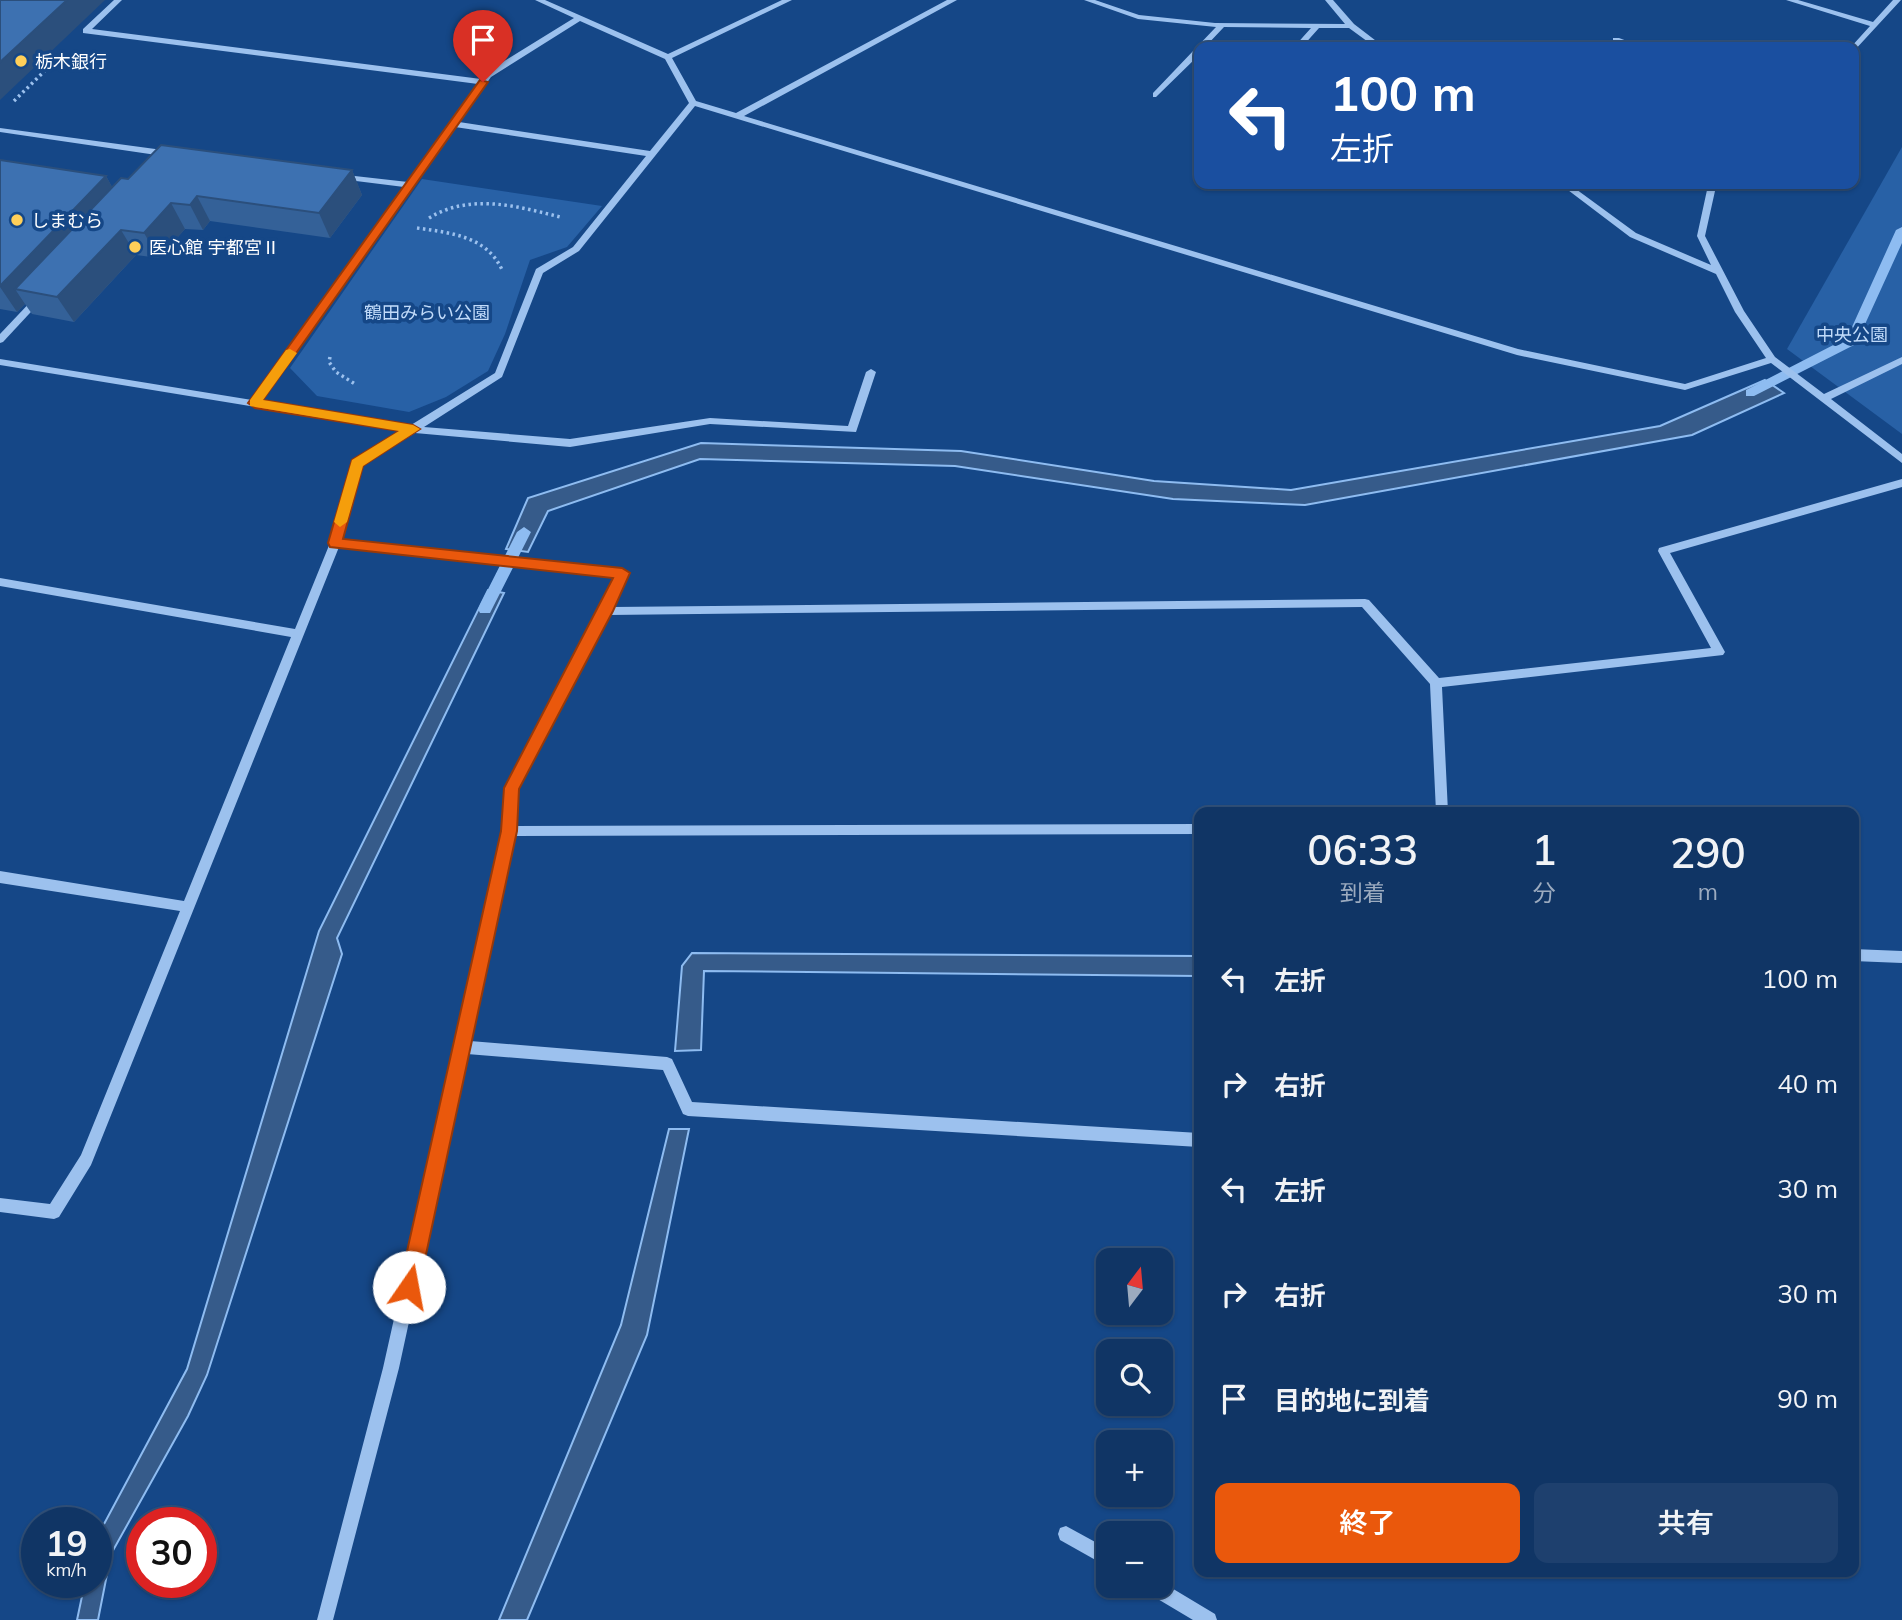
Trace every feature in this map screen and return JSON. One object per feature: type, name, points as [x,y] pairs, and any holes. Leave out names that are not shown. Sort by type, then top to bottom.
[{"type":"street","points":[[86,30],[118,0]]},
{"type":"street","points":[[539,0],[668,57],[693,103],[1517,352],[1685,387],[1772,359]]},
{"type":"street","points":[[668,57],[788,0]]},
{"type":"street","points":[[737,116],[953,0]]},
{"type":"street","points":[[1088,0],[1138,17],[1222,25],[1351,26]]},
{"type":"street","points":[[1329,0],[1351,26],[1373,42]]},
{"type":"street","points":[[1790,0],[1875,25]]},
{"type":"street","points":[[1859,43],[1896,0]]},
{"type":"street","points":[[255,403],[488,75],[580,18]]},
{"type":"street","points":[[1206,42],[1222,25]]},
{"type":"street","points":[[1303,42],[1318,25]]},
{"type":"street","points":[[86,30],[483,82]]},
{"type":"street","points":[[1616,40],[1623,42]]},
{"type":"street","points":[[1156,94],[1194,54]]},
{"type":"street","points":[[0,1205],[54,1212],[86,1160],[335,543],[357,464],[499,375],[539,271],[576,249],[693,103]]},
{"type":"street","points":[[453,124],[653,154]]},
{"type":"street","points":[[0,130],[186,156]]},
{"type":"street","points":[[164,164],[173,154]]},
{"type":"street","points":[[331,175],[410,185]]},
{"type":"street","points":[[1571,189],[1633,235],[1720,272]]},
{"type":"street","points":[[1712,189],[1701,236],[1740,312],[1772,359],[1902,458]]},
{"type":"street","points":[[0,340],[46,291]]},
{"type":"street","points":[[1823,399],[1902,360]]},
{"type":"street","points":[[0,362],[413,429],[570,443],[710,421],[852,430],[872,372]]},
{"type":"street","points":[[1436,683],[1719,652],[1663,551],[1902,483]]},
{"type":"street","points":[[325,1620],[391,1368],[509,831],[512,788],[606,611],[622,573],[335,543]]},
{"type":"street","points":[[0,582],[298,634]]},
{"type":"street","points":[[606,611],[1365,603],[1436,683],[1443,807]]},
{"type":"street","points":[[509,831],[1194,829]]},
{"type":"street","points":[[0,877],[188,907]]},
{"type":"street","points":[[1859,955],[1902,957]]},
{"type":"street","points":[[461,1047],[667,1064],[688,1109],[1194,1140]]},
{"type":"street","points":[[1066,1534],[1096,1552]]},
{"type":"street","points":[[1172,1598],[1209,1620]]},
{"type":"path","points":[[10,105],[86,30]]},
{"type":"path","points":[[410,235],[435,213],[464,205],[519,208],[595,225]]},
{"type":"path","points":[[383,222],[461,236],[478,243],[493,252],[500,261],[504,277]]},
{"type":"path","points":[[331,354],[329,362],[336,372],[350,383],[360,385]]},
{"type":"green space","name":"中央公園","points":[[1902,147],[1902,434],[1787,349]]},
{"type":"green space","name":"鶴田みらい公園","points":[[422,179],[602,206],[567,247],[530,260],[505,334],[488,371],[446,397],[409,412],[317,396],[290,368]]},
{"type":"shaded area","points":[[1765,380],[1784,393],[1692,435],[1305,505],[1173,499],[955,466],[700,459],[548,511],[528,552],[506,549],[528,498],[701,443],[961,451],[1154,481],[1291,490],[1660,426]]},
{"type":"shaded area","points":[[488,590],[504,593],[337,938],[342,954],[207,1375],[188,1416],[137,1507],[126,1507],[126,1527],[112,1552],[112,1509],[187,1369],[319,931]]},
{"type":"shaded area","points":[[692,953],[1194,956],[1194,976],[704,971],[701,1050],[675,1051],[682,966]]},
{"type":"shaded area","points":[[669,1129],[689,1129],[647,1335],[527,1620],[499,1620],[621,1325]]},
{"type":"shaded area","points":[[82,1598],[102,1598],[98,1620],[77,1620]]},
{"type":"building","points":[[0,0],[67,0],[0,62]]},
{"type":"building","points":[[161,145],[352,170],[319,213],[197,196],[190,205],[171,203],[144,233],[121,230],[57,297],[15,289],[121,178],[128,179]]},
{"type":"building","points":[[0,160],[106,176],[0,286]]},
{"type":"waterway","points":[[1750,393],[1852,341],[1902,230]]},
{"type":"waterway","points":[[485,609],[524,532]]},
{"type":"slow traffic","points":[[290,353],[255,403],[413,429],[357,464],[340,522]]},
{"type":"place","name":"栃木銀行","points":[[21,61]]},
{"type":"place","name":"しまむら","points":[[17,220]]},
{"type":"place","name":"医心館 宇都宮Ⅱ","points":[[135,247]]},
{"type":"route","points":[[409,1287],[509,831],[512,788],[606,611],[622,573],[335,543],[357,464],[413,429],[255,403],[483,82]]}]
